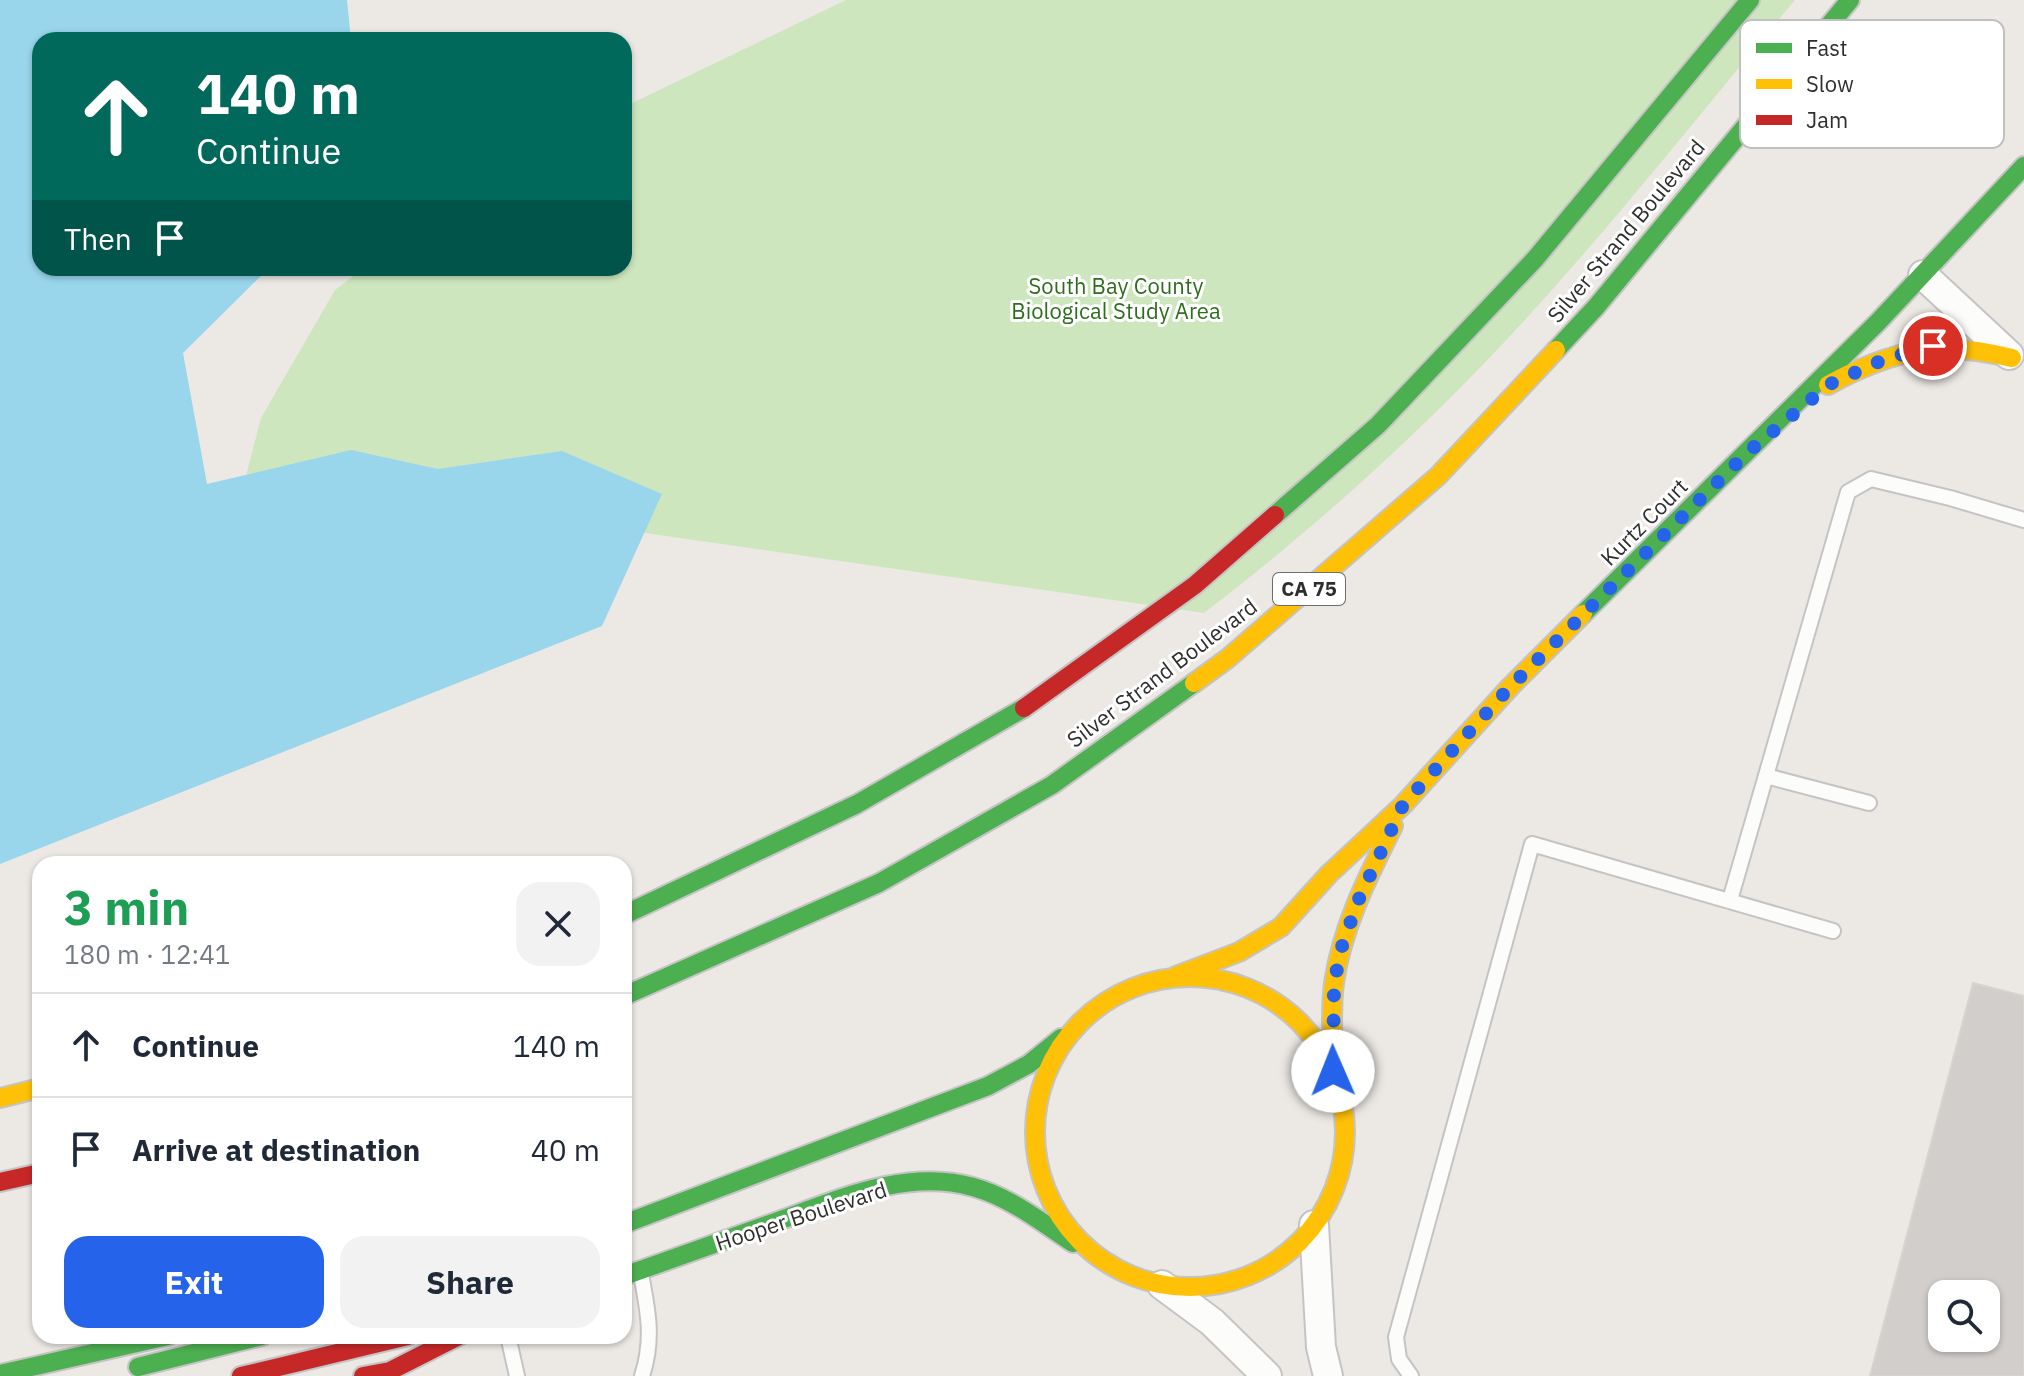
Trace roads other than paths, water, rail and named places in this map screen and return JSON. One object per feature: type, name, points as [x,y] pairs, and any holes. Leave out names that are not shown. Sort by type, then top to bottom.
[{"type":"main road","points":[[632,911],[857,804],[1020,711],[1195,585],[1378,425],[1399,403],[1535,259],[1750,0]]},
{"type":"main road","name":"Silver Strand Boulevard","points":[[1833,20],[1850,0]]},
{"type":"main road","name":"Silver Strand Boulevard","points":[[632,992],[879,883],[1052,785],[1227,659],[1448,465],[1596,307],[1740,133]]},
{"type":"main road","name":"Kurtz Court","points":[[1176,976],[1239,952],[1281,927],[1329,874],[1403,805],[1510,687],[1923,275],[2024,166]]},
{"type":"main road","points":[[1748,452],[1830,384],[1885,359],[1939,346],[1986,350],[2018,364]]},
{"type":"main road","name":"Kurtz Court","points":[[1333,1071],[1334,986],[1340,952],[1358,901],[1403,805]]},
{"type":"main road","points":[[632,1221],[988,1086],[1029,1064],[1095,1009],[1120,992],[1176,976],[1215,977],[1253,989],[1275,1002],[1314,1037],[1333,1071],[1345,1123],[1339,1177],[1314,1225],[1284,1256],[1246,1277],[1205,1287],[1162,1285],[1133,1277],[1106,1263],[1072,1234],[1049,1196],[1036,1154],[1036,1109],[1049,1066],[1074,1028]]},
{"type":"main road","points":[[0,1098],[32,1090]]},
{"type":"main road","points":[[0,1182],[32,1175]]},
{"type":"main road","name":"Hooper Boulevard","points":[[632,1273],[867,1190],[902,1183],[969,1185],[996,1195],[1106,1263]]},
{"type":"main road","points":[[0,1374],[136,1344]]},
{"type":"main road","points":[[116,1373],[142,1371],[235,1344]]},
{"type":"main road","points":[[241,1376],[375,1344]]},
{"type":"main road","points":[[363,1376],[390,1371],[443,1344]]},
{"type":"street","points":[[1923,275],[2018,364]]},
{"type":"street","points":[[1314,1225],[1321,1347],[1328,1376]]},
{"type":"street","points":[[1162,1285],[1212,1322],[1267,1376]]},
{"type":"lane","points":[[1730,900],[1848,492],[1871,479],[2024,520]]},
{"type":"lane","points":[[1766,776],[1869,803]]},
{"type":"lane","points":[[1411,1376],[1399,1359],[1396,1337],[1532,844],[1833,931]]},
{"type":"lane","points":[[632,1273],[651,1324],[642,1376]]},
{"type":"lane","points":[[136,1344],[142,1371]]},
{"type":"lane","points":[[510,1344],[517,1376]]},
{"type":"water","points":[[0,0],[347,0],[350,32],[32,32],[32,276],[261,276],[183,353],[207,484],[351,450],[438,469],[562,451],[662,494],[602,626],[0,864]]},
{"type":"park label","name":"South Bay County Biological Study Area","points":[[1116,298]]}]
